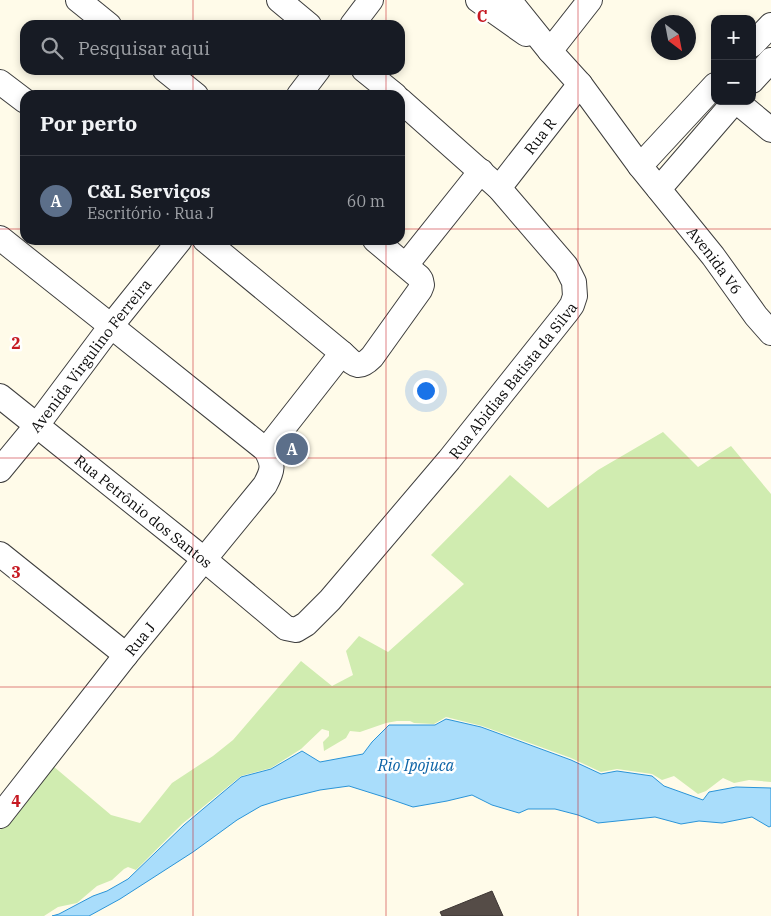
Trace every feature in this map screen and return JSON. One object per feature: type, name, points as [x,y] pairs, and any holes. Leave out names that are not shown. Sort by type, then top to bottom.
[{"type":"street","points":[[78,0],[103,20]]},
{"type":"street","points":[[279,0],[303,20]]},
{"type":"street","points":[[356,20],[371,0]]},
{"type":"street","points":[[478,0],[550,51]]},
{"type":"street","points":[[509,0],[550,51]]},
{"type":"street","points":[[550,51],[590,0]]},
{"type":"street","points":[[756,41],[771,25]]},
{"type":"street","name":"Avenida V6","points":[[550,51],[580,84],[640,166],[713,256],[756,316],[771,333]]},
{"type":"street","points":[[756,77],[771,60]]},
{"type":"street","points":[[171,75],[190,90]]},
{"type":"street","points":[[303,90],[314,75]]},
{"type":"street","points":[[370,75],[388,90]]},
{"type":"street","points":[[0,82],[20,98]]},
{"type":"street","name":"Rua R","points":[[499,188],[580,84]]},
{"type":"street","points":[[640,166],[711,89]]},
{"type":"street","name":"Rua Abidias Batista da Silva","points":[[286,628],[296,630],[306,624],[330,600],[449,460],[572,305],[575,296],[574,282],[566,266],[499,188],[405,104]]},
{"type":"street","points":[[659,189],[732,105]]},
{"type":"street","points":[[740,105],[771,130]]},
{"type":"street","points":[[406,265],[481,171]]},
{"type":"street","points":[[0,238],[112,326],[268,454]]},
{"type":"street","name":"Avenida Virgulino Ferreira","points":[[0,470],[176,245]]},
{"type":"street","points":[[211,245],[356,365],[365,364],[372,357],[413,301],[422,285],[421,280],[406,265],[381,245]]},
{"type":"street","name":"Rua J","points":[[4,802],[266,485],[272,472],[268,454],[342,353]]},
{"type":"street","name":"Rua Petrônio dos Santos","points":[[0,396],[205,560],[286,628]]},
{"type":"street","points":[[0,554],[126,655]]},
{"type":"green space","points":[[663,432],[698,467],[731,446],[771,494],[771,782],[749,780],[734,783],[723,778],[706,791],[698,794],[674,776],[662,780],[652,774],[617,769],[601,772],[571,758],[482,726],[446,717],[434,724],[397,721],[360,732],[350,731],[346,738],[324,751],[323,742],[329,736],[329,731],[322,729],[301,749],[271,768],[241,776],[182,824],[136,870],[128,867],[124,869],[112,880],[97,886],[77,903],[58,907],[44,916],[0,916],[0,830],[53,766],[111,815],[140,823],[172,783],[213,756],[233,740],[301,661],[332,686],[353,675],[346,651],[359,636],[388,652],[464,584],[431,555],[510,475],[548,508],[598,470]]},
{"type":"water","name":"Rio Ipojuca","points":[[446,719],[481,727],[571,760],[601,774],[617,771],[652,776],[664,786],[703,800],[709,792],[736,787],[771,788],[771,826],[769,827],[752,817],[722,823],[699,821],[681,824],[655,817],[598,823],[555,809],[528,809],[519,813],[492,805],[472,795],[413,807],[349,786],[320,790],[261,806],[237,820],[193,852],[120,899],[89,916],[52,916],[107,891],[128,879],[184,825],[241,777],[271,769],[302,751],[320,762],[363,754],[389,725],[435,725]]},
{"type":"building","points":[[492,891],[503,916],[442,916],[440,912]]},
{"type":"place","name":"C&L Serviços","points":[[292,449]]}]
